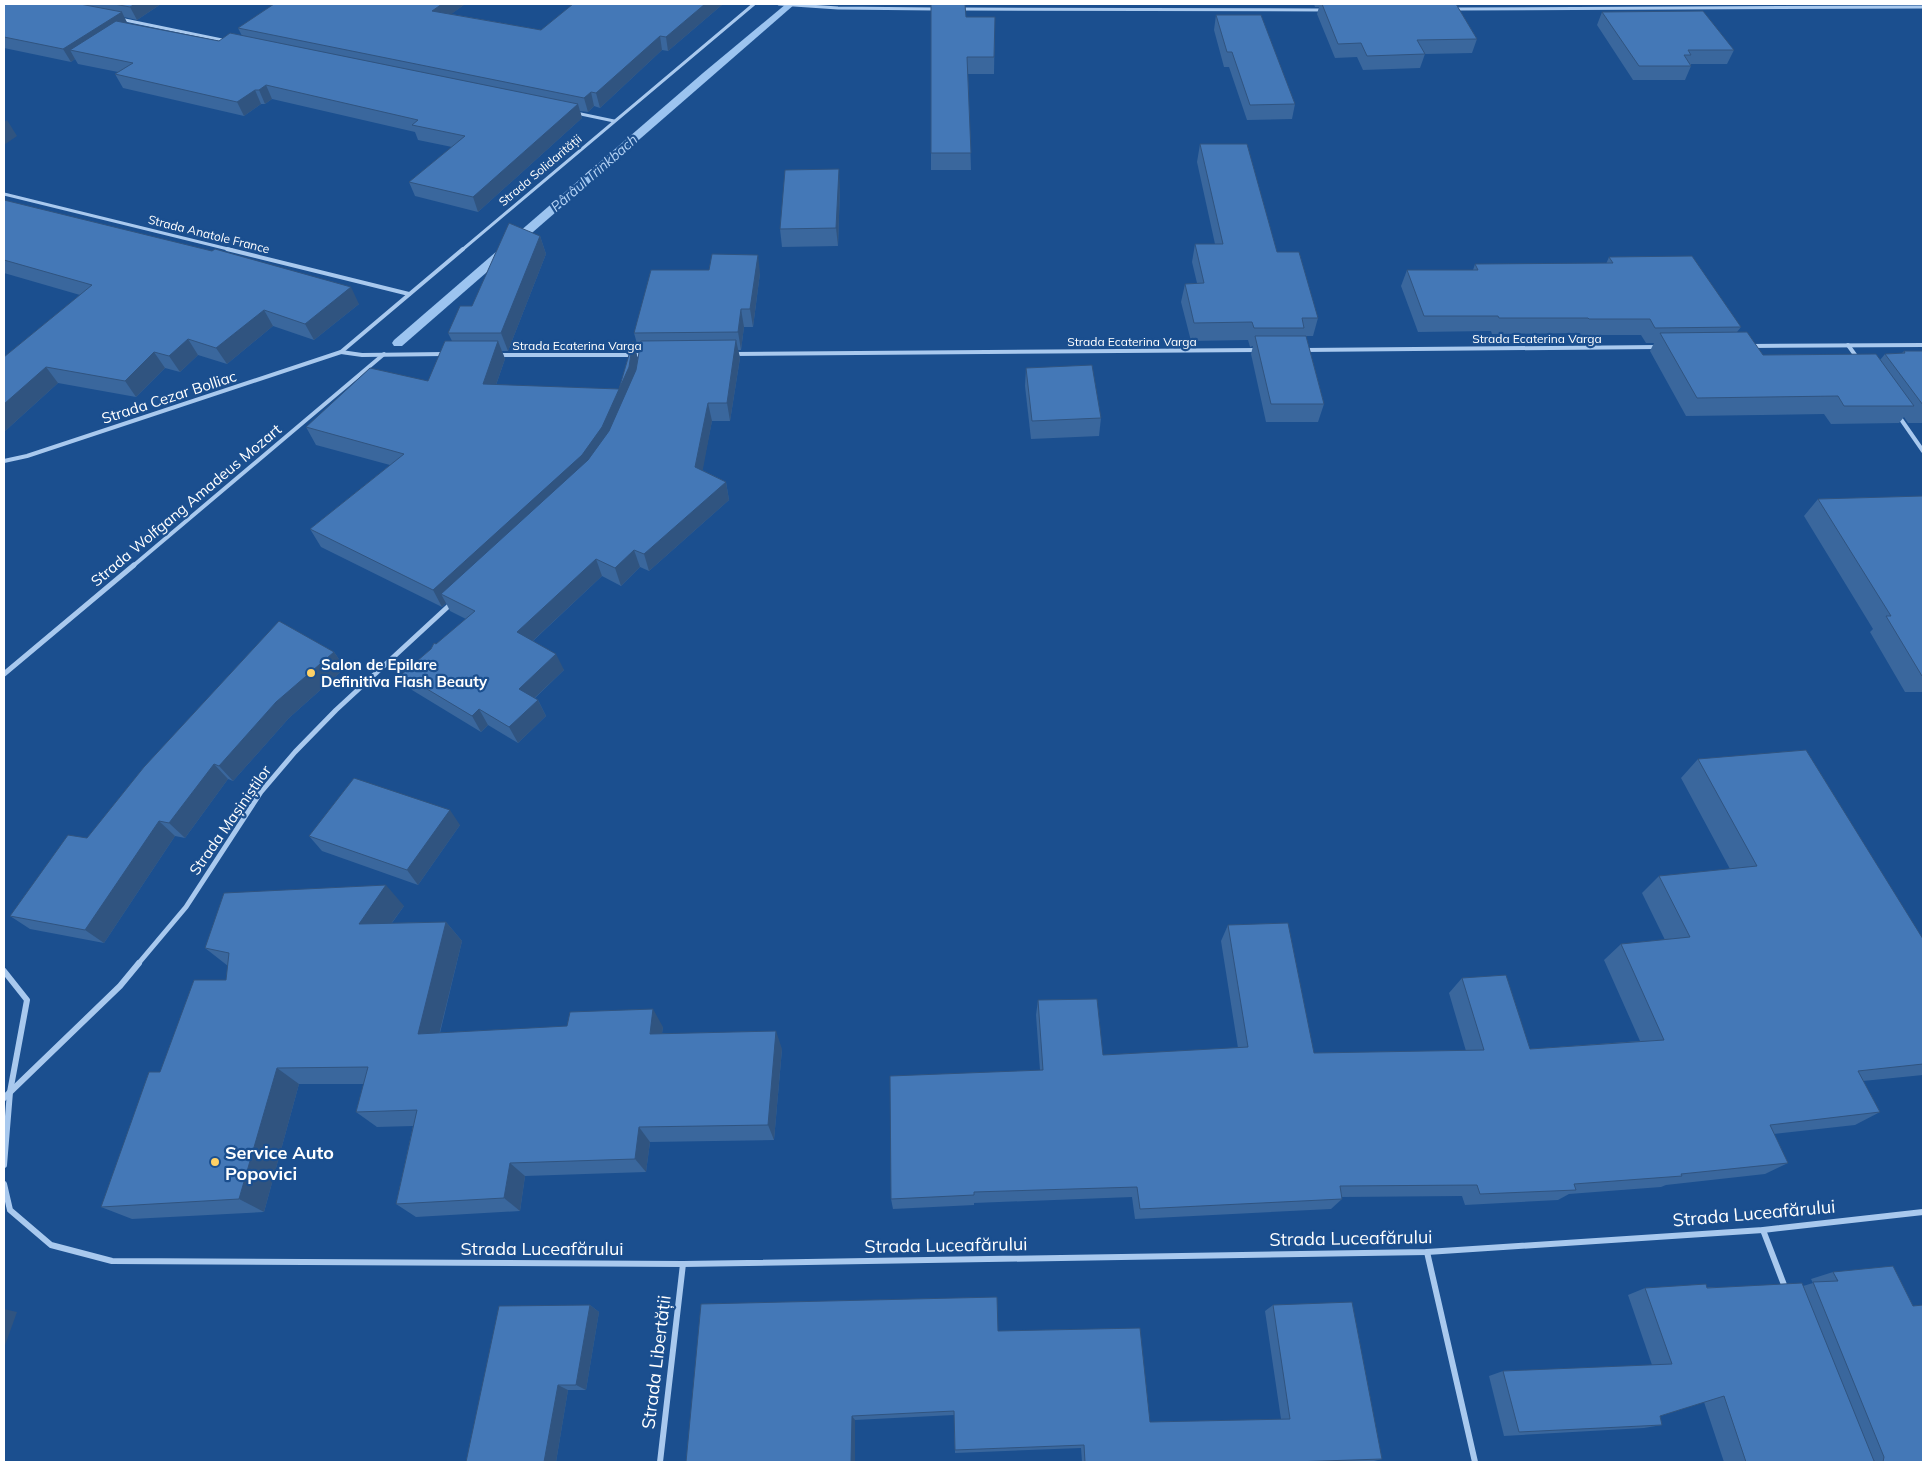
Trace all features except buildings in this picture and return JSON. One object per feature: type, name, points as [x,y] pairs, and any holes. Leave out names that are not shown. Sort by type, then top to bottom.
[{"type":"street","name":"Strada Solidarității","points":[[341,352],[754,4]]},
{"type":"street","points":[[779,4],[858,10],[942,9]]},
{"type":"street","points":[[1450,9],[1923,7]]},
{"type":"street","points":[[952,9],[1134,11],[1330,10]]},
{"type":"street","points":[[112,18],[230,42]]},
{"type":"street","points":[[572,112],[614,121]]},
{"type":"street","name":"Strada Anatole France","points":[[4,194],[410,294]]},
{"type":"street","points":[[1848,345],[1860,361]]},
{"type":"street","points":[[1748,346],[1923,345]]},
{"type":"street","name":"Strada Ecaterina Varga","points":[[1300,350],[1669,347]]},
{"type":"street","name":"Strada Ecaterina Varga","points":[[732,354],[1260,350]]},
{"type":"street","points":[[341,352],[362,355],[454,354]]},
{"type":"street","name":"Strada Cezar Bolliac","points":[[4,461],[27,456],[341,352]]},
{"type":"street","name":"Strada Wolfgang Amadeus Mozart","points":[[4,674],[384,354]]},
{"type":"street","name":"Strada Ecaterina Varga","points":[[493,355],[652,355]]},
{"type":"street","points":[[641,363],[642,355]]},
{"type":"street","points":[[1894,410],[1923,451]]},
{"type":"street","name":"Strada Mașiniștilor","points":[[4,1098],[120,986],[186,907],[261,792],[295,752],[336,710],[460,596]]},
{"type":"street","points":[[4,971],[27,1000],[10,1092],[4,1166]]},
{"type":"street","name":"Strada Luceafărului","points":[[4,1184],[10,1210],[51,1245],[112,1261],[683,1264],[1427,1252],[1763,1230],[1923,1212]]},
{"type":"street","points":[[1763,1230],[1788,1295]]},
{"type":"street","points":[[1427,1252],[1475,1462]]},
{"type":"street","name":"Strada Libertății","points":[[660,1462],[683,1264]]},
{"type":"waterway","name":"Pârâul Trinkbach","points":[[398,343],[706,75],[791,4]]},
{"type":"place","name":"Salon de Epilare Definitiva Flash Beauty","points":[[311,673]]},
{"type":"place","name":"Service Auto Popovici","points":[[215,1162]]}]
